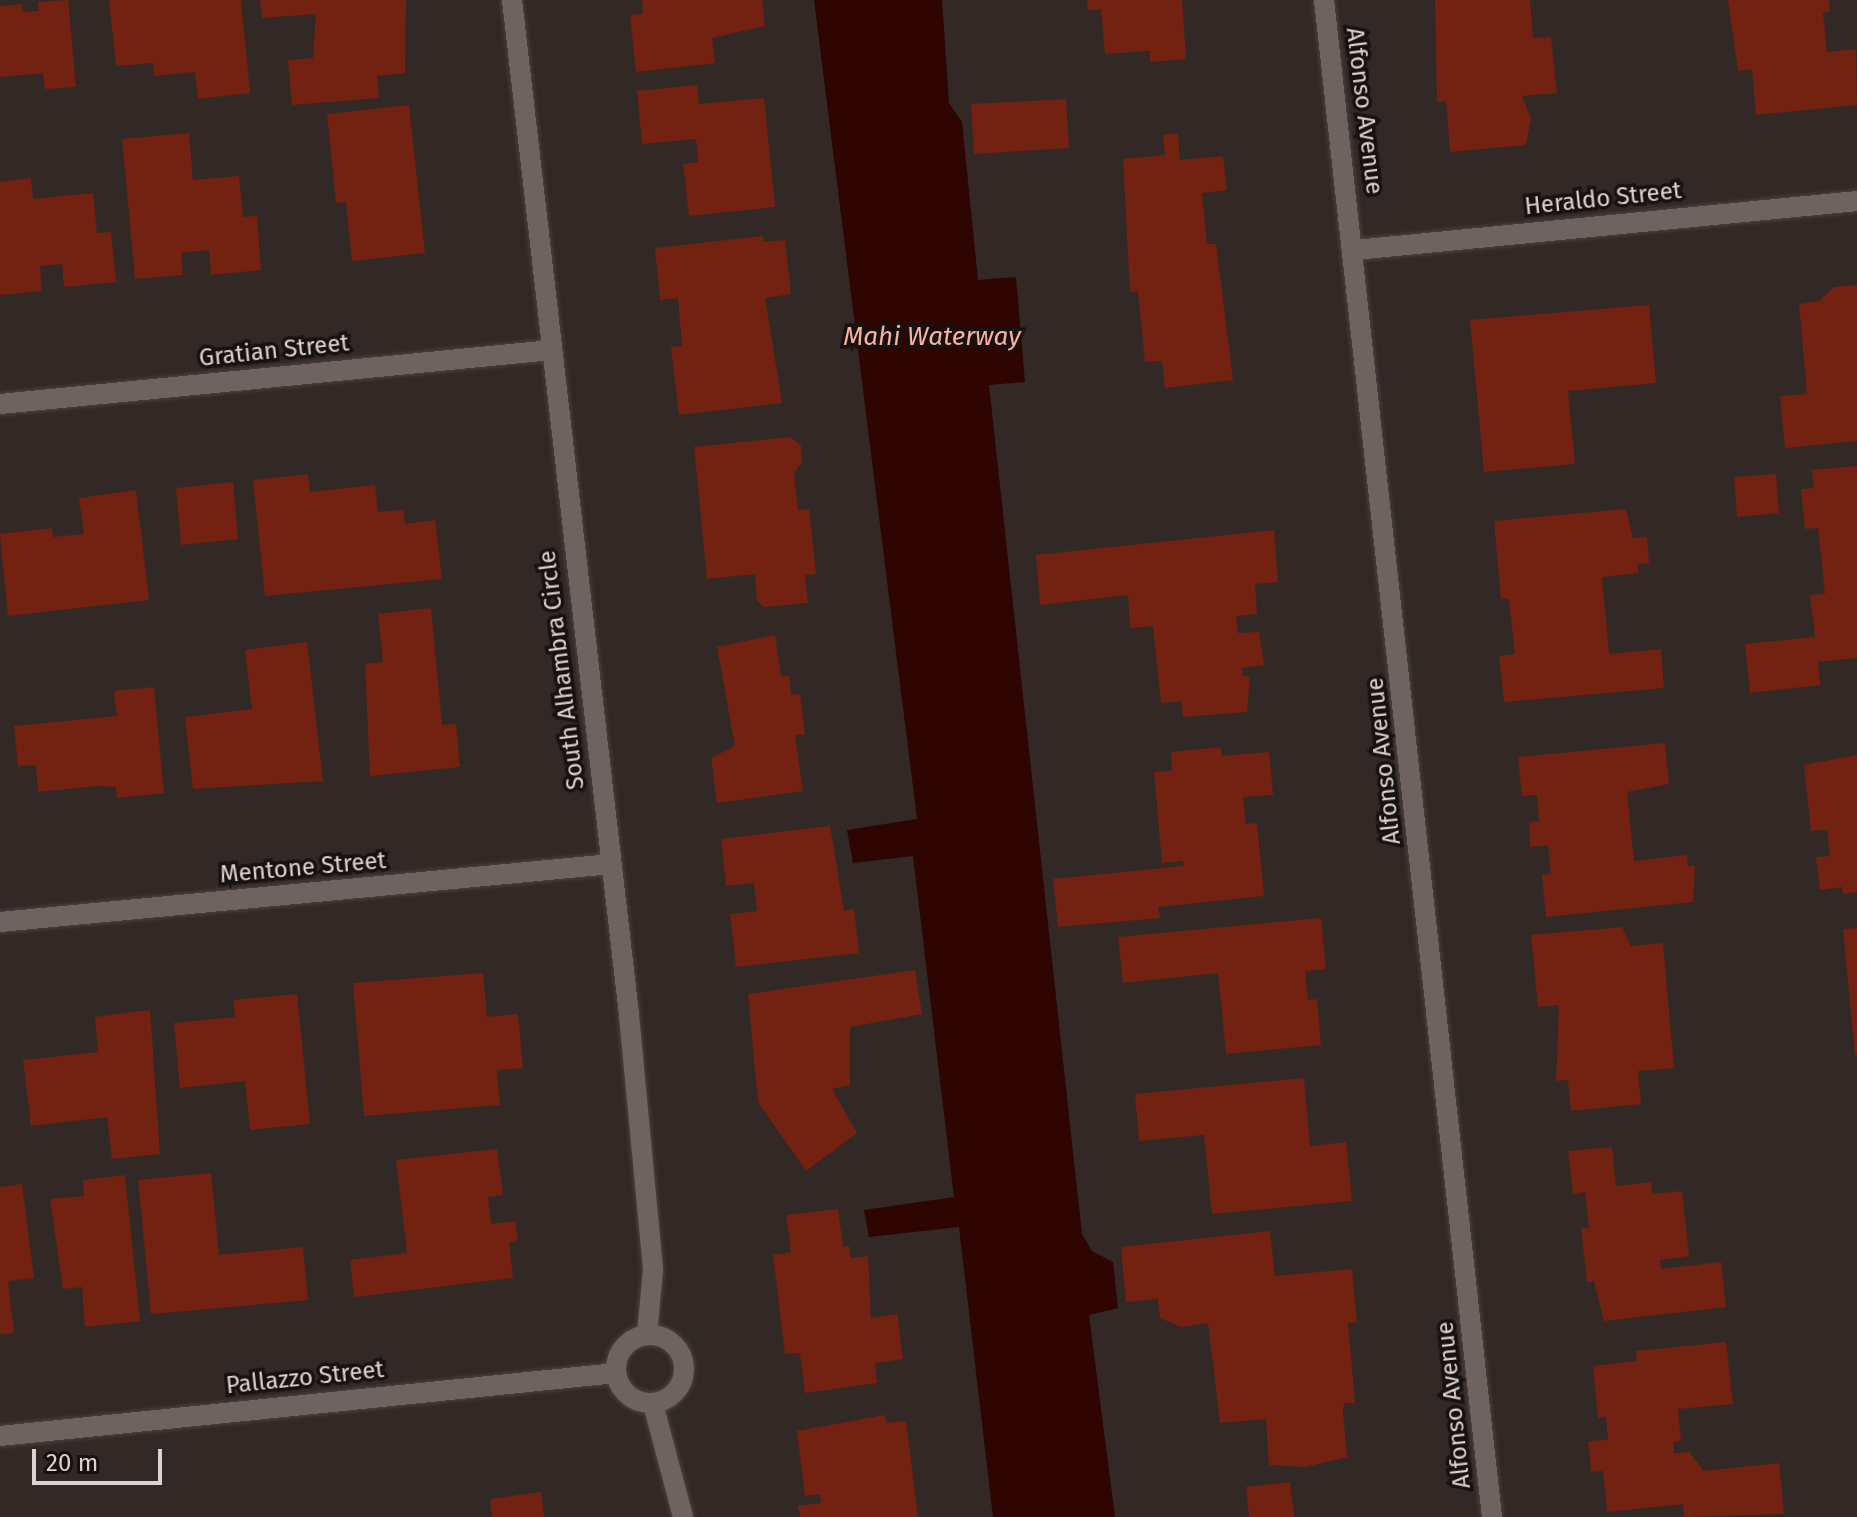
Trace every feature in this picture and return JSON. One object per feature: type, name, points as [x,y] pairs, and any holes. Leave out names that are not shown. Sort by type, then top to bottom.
[{"type":"street","name":"South Alhambra Circle","points":[[512,0],[611,864],[653,1270],[647,1335]]},
{"type":"street","name":"Alfonso Avenue","points":[[1324,0],[1355,250],[1492,1517]]},
{"type":"street","name":"Heraldo Street","points":[[1355,250],[1857,201]]},
{"type":"street","name":"Gratian Street","points":[[0,404],[552,350]]},
{"type":"street","name":"Mentone Street","points":[[0,922],[611,864]]},
{"type":"street","points":[[647,1335],[668,1340],[685,1366],[680,1387],[653,1404],[628,1396],[616,1373],[620,1351],[647,1335]]},
{"type":"street","name":"Pallazzo Street","points":[[0,1436],[616,1373]]},
{"type":"street","points":[[653,1404],[672,1457],[683,1517]]},
{"type":"water","name":"Mahi Waterway","points":[[814,0],[942,0],[949,103],[962,122],[978,280],[1016,277],[1025,382],[989,385],[1082,1234],[1092,1251],[1113,1262],[1118,1308],[1089,1315],[1115,1517],[993,1517],[959,1227],[869,1237],[864,1210],[954,1197],[913,856],[853,863],[847,830],[917,819]]},
{"type":"building","points":[[68,0],[76,87],[45,89],[43,73],[0,77],[0,6],[22,4],[23,12],[39,11],[38,2]]},
{"type":"building","points":[[109,0],[241,0],[250,93],[198,99],[195,72],[154,76],[153,63],[116,66]]},
{"type":"building","points":[[260,0],[406,0],[405,73],[377,76],[379,98],[292,105],[288,60],[313,58],[316,14],[262,18]]},
{"type":"building","points":[[642,0],[762,0],[765,26],[712,38],[715,63],[636,72],[630,15],[643,14]]},
{"type":"building","points":[[1087,0],[1182,0],[1186,59],[1150,62],[1150,51],[1105,54],[1101,9],[1088,10]]},
{"type":"building","points":[[1435,0],[1530,0],[1533,38],[1551,37],[1557,93],[1522,96],[1531,119],[1526,145],[1450,152],[1446,101],[1437,102]]},
{"type":"building","points":[[1728,0],[1829,0],[1830,12],[1823,12],[1827,52],[1856,49],[1857,105],[1756,115],[1752,69],[1738,71]]},
{"type":"building","points":[[697,85],[699,104],[764,98],[775,207],[689,216],[683,164],[698,162],[696,139],[642,144],[637,91]]},
{"type":"building","points":[[1066,99],[1069,148],[974,154],[971,104]]},
{"type":"building","points":[[409,105],[425,253],[352,261],[346,202],[336,203],[327,114]]},
{"type":"building","points":[[189,133],[193,180],[239,176],[243,217],[257,216],[261,270],[211,275],[209,250],[181,253],[183,275],[135,279],[122,139]]},
{"type":"building","points":[[1178,133],[1180,160],[1223,156],[1227,190],[1202,193],[1207,244],[1216,244],[1233,380],[1165,388],[1162,361],[1145,362],[1138,291],[1130,292],[1123,159],[1165,155],[1163,135]]},
{"type":"building","points":[[31,178],[33,199],[93,193],[97,233],[111,232],[116,282],[64,287],[62,264],[40,266],[42,291],[0,295],[0,182]]},
{"type":"building","points":[[763,236],[764,242],[785,240],[791,294],[765,298],[782,403],[679,415],[671,347],[682,346],[678,298],[660,300],[655,248]]},
{"type":"building","points":[[1857,285],[1857,441],[1785,448],[1780,396],[1807,394],[1799,304],[1819,301],[1834,287]]},
{"type":"building","points":[[1649,305],[1656,383],[1568,391],[1575,464],[1484,472],[1470,320]]},
{"type":"building","points":[[790,437],[801,446],[802,462],[794,473],[798,510],[809,509],[816,574],[805,575],[808,603],[764,607],[757,601],[755,574],[707,579],[694,447]]},
{"type":"building","points":[[1857,466],[1857,658],[1818,662],[1820,685],[1750,693],[1745,644],[1815,637],[1810,595],[1825,594],[1818,528],[1805,529],[1801,489],[1814,488],[1812,470]]},
{"type":"building","points":[[308,474],[310,492],[375,485],[378,512],[403,510],[405,524],[435,520],[442,579],[265,596],[253,480]]},
{"type":"building","points":[[1776,474],[1779,513],[1737,517],[1734,477]]},
{"type":"building","points":[[233,482],[238,539],[181,545],[176,488]]},
{"type":"building","points":[[136,490],[149,600],[8,616],[0,534],[52,528],[53,537],[84,534],[79,498]]},
{"type":"building","points":[[1626,509],[1633,538],[1647,537],[1649,563],[1637,564],[1639,573],[1602,577],[1609,654],[1661,649],[1664,688],[1504,702],[1499,656],[1515,654],[1509,599],[1501,599],[1494,521]]},
{"type":"building","points":[[1274,530],[1278,582],[1255,584],[1257,614],[1236,616],[1238,633],[1259,632],[1264,665],[1242,668],[1243,676],[1250,676],[1247,712],[1183,717],[1181,701],[1161,703],[1153,626],[1130,628],[1128,595],[1040,605],[1036,555]]},
{"type":"building","points":[[431,608],[442,725],[456,723],[460,767],[370,776],[365,664],[383,662],[378,614]]},
{"type":"building","points":[[775,635],[781,676],[789,676],[791,695],[800,694],[805,734],[795,735],[803,791],[717,803],[711,758],[735,746],[717,647]]},
{"type":"building","points":[[307,642],[323,781],[193,789],[185,717],[252,709],[245,650]]},
{"type":"building","points":[[154,687],[164,793],[117,798],[116,787],[97,786],[38,792],[36,765],[18,766],[14,726],[117,716],[114,691]]},
{"type":"building","points":[[1665,743],[1669,784],[1627,792],[1634,861],[1687,855],[1688,866],[1695,866],[1693,902],[1546,917],[1542,875],[1551,874],[1548,845],[1530,847],[1529,822],[1539,821],[1537,795],[1522,796],[1518,757]]},
{"type":"building","points":[[1221,747],[1222,756],[1269,752],[1273,795],[1243,797],[1246,824],[1257,823],[1264,896],[1158,907],[1160,918],[1058,927],[1053,879],[1184,866],[1183,861],[1162,863],[1154,772],[1172,771],[1171,752]]},
{"type":"building","points":[[1857,755],[1857,892],[1843,894],[1842,887],[1820,890],[1816,857],[1830,856],[1827,830],[1811,831],[1804,765]]},
{"type":"building","points":[[830,826],[844,911],[854,909],[859,953],[736,967],[730,914],[757,911],[754,883],[726,886],[721,839]]},
{"type":"building","points":[[1321,918],[1326,969],[1305,971],[1308,1000],[1317,999],[1321,1045],[1226,1054],[1218,973],[1123,983],[1118,937]]},
{"type":"building","points":[[1622,927],[1631,946],[1663,943],[1674,1068],[1638,1071],[1641,1104],[1571,1111],[1568,1080],[1556,1081],[1559,1005],[1538,1007],[1531,935]]},
{"type":"building","points":[[1857,928],[1857,1055],[1855,1055],[1843,929]]},
{"type":"building","points":[[915,970],[922,1014],[850,1027],[850,1085],[832,1089],[857,1133],[806,1171],[758,1102],[748,994]]},
{"type":"building","points":[[483,973],[487,1017],[518,1014],[523,1068],[497,1070],[500,1105],[364,1116],[353,983]]},
{"type":"building","points":[[297,994],[310,1124],[250,1130],[245,1081],[180,1088],[174,1023],[235,1017],[233,1000]]},
{"type":"building","points":[[150,1010],[160,1154],[112,1159],[107,1117],[31,1126],[23,1060],[98,1052],[95,1017]]},
{"type":"building","points":[[1304,1078],[1310,1146],[1346,1142],[1352,1201],[1212,1214],[1204,1135],[1139,1141],[1135,1094]]},
{"type":"building","points":[[1612,1147],[1616,1186],[1651,1182],[1652,1194],[1682,1191],[1689,1256],[1660,1260],[1661,1269],[1721,1262],[1726,1307],[1604,1321],[1594,1281],[1587,1282],[1581,1229],[1589,1228],[1585,1192],[1573,1194],[1568,1151]]},
{"type":"building","points":[[497,1149],[503,1195],[488,1197],[491,1224],[515,1221],[518,1240],[509,1242],[513,1278],[354,1297],[350,1260],[407,1253],[396,1160]]},
{"type":"building","points":[[211,1173],[219,1255],[303,1247],[308,1300],[151,1314],[138,1180]]},
{"type":"building","points":[[125,1175],[140,1321],[85,1327],[82,1287],[63,1289],[50,1199],[84,1196],[83,1180]]},
{"type":"building","points":[[22,1184],[34,1278],[8,1281],[14,1333],[0,1334],[0,1187]]},
{"type":"building","points":[[838,1209],[843,1247],[849,1246],[851,1258],[868,1256],[871,1318],[897,1314],[903,1359],[875,1363],[877,1383],[805,1393],[800,1353],[785,1354],[773,1255],[791,1252],[786,1215]]},
{"type":"building","points":[[1270,1231],[1275,1276],[1352,1269],[1357,1322],[1348,1323],[1355,1403],[1344,1403],[1347,1457],[1305,1467],[1269,1465],[1266,1419],[1220,1423],[1208,1323],[1181,1327],[1160,1318],[1158,1299],[1126,1302],[1121,1247]]},
{"type":"building","points":[[1726,1342],[1733,1404],[1678,1409],[1681,1441],[1673,1442],[1674,1453],[1689,1452],[1704,1471],[1779,1463],[1784,1514],[1684,1517],[1683,1504],[1607,1512],[1603,1471],[1591,1472],[1588,1441],[1608,1440],[1606,1416],[1598,1418],[1593,1366],[1637,1361],[1636,1351]]},
{"type":"building","points":[[885,1415],[886,1423],[906,1421],[918,1517],[800,1517],[798,1506],[821,1503],[820,1494],[805,1496],[797,1431]]},
{"type":"building","points":[[1290,1482],[1294,1517],[1249,1517],[1246,1487]]},
{"type":"building","points":[[541,1492],[544,1517],[492,1517],[490,1499]]}]
